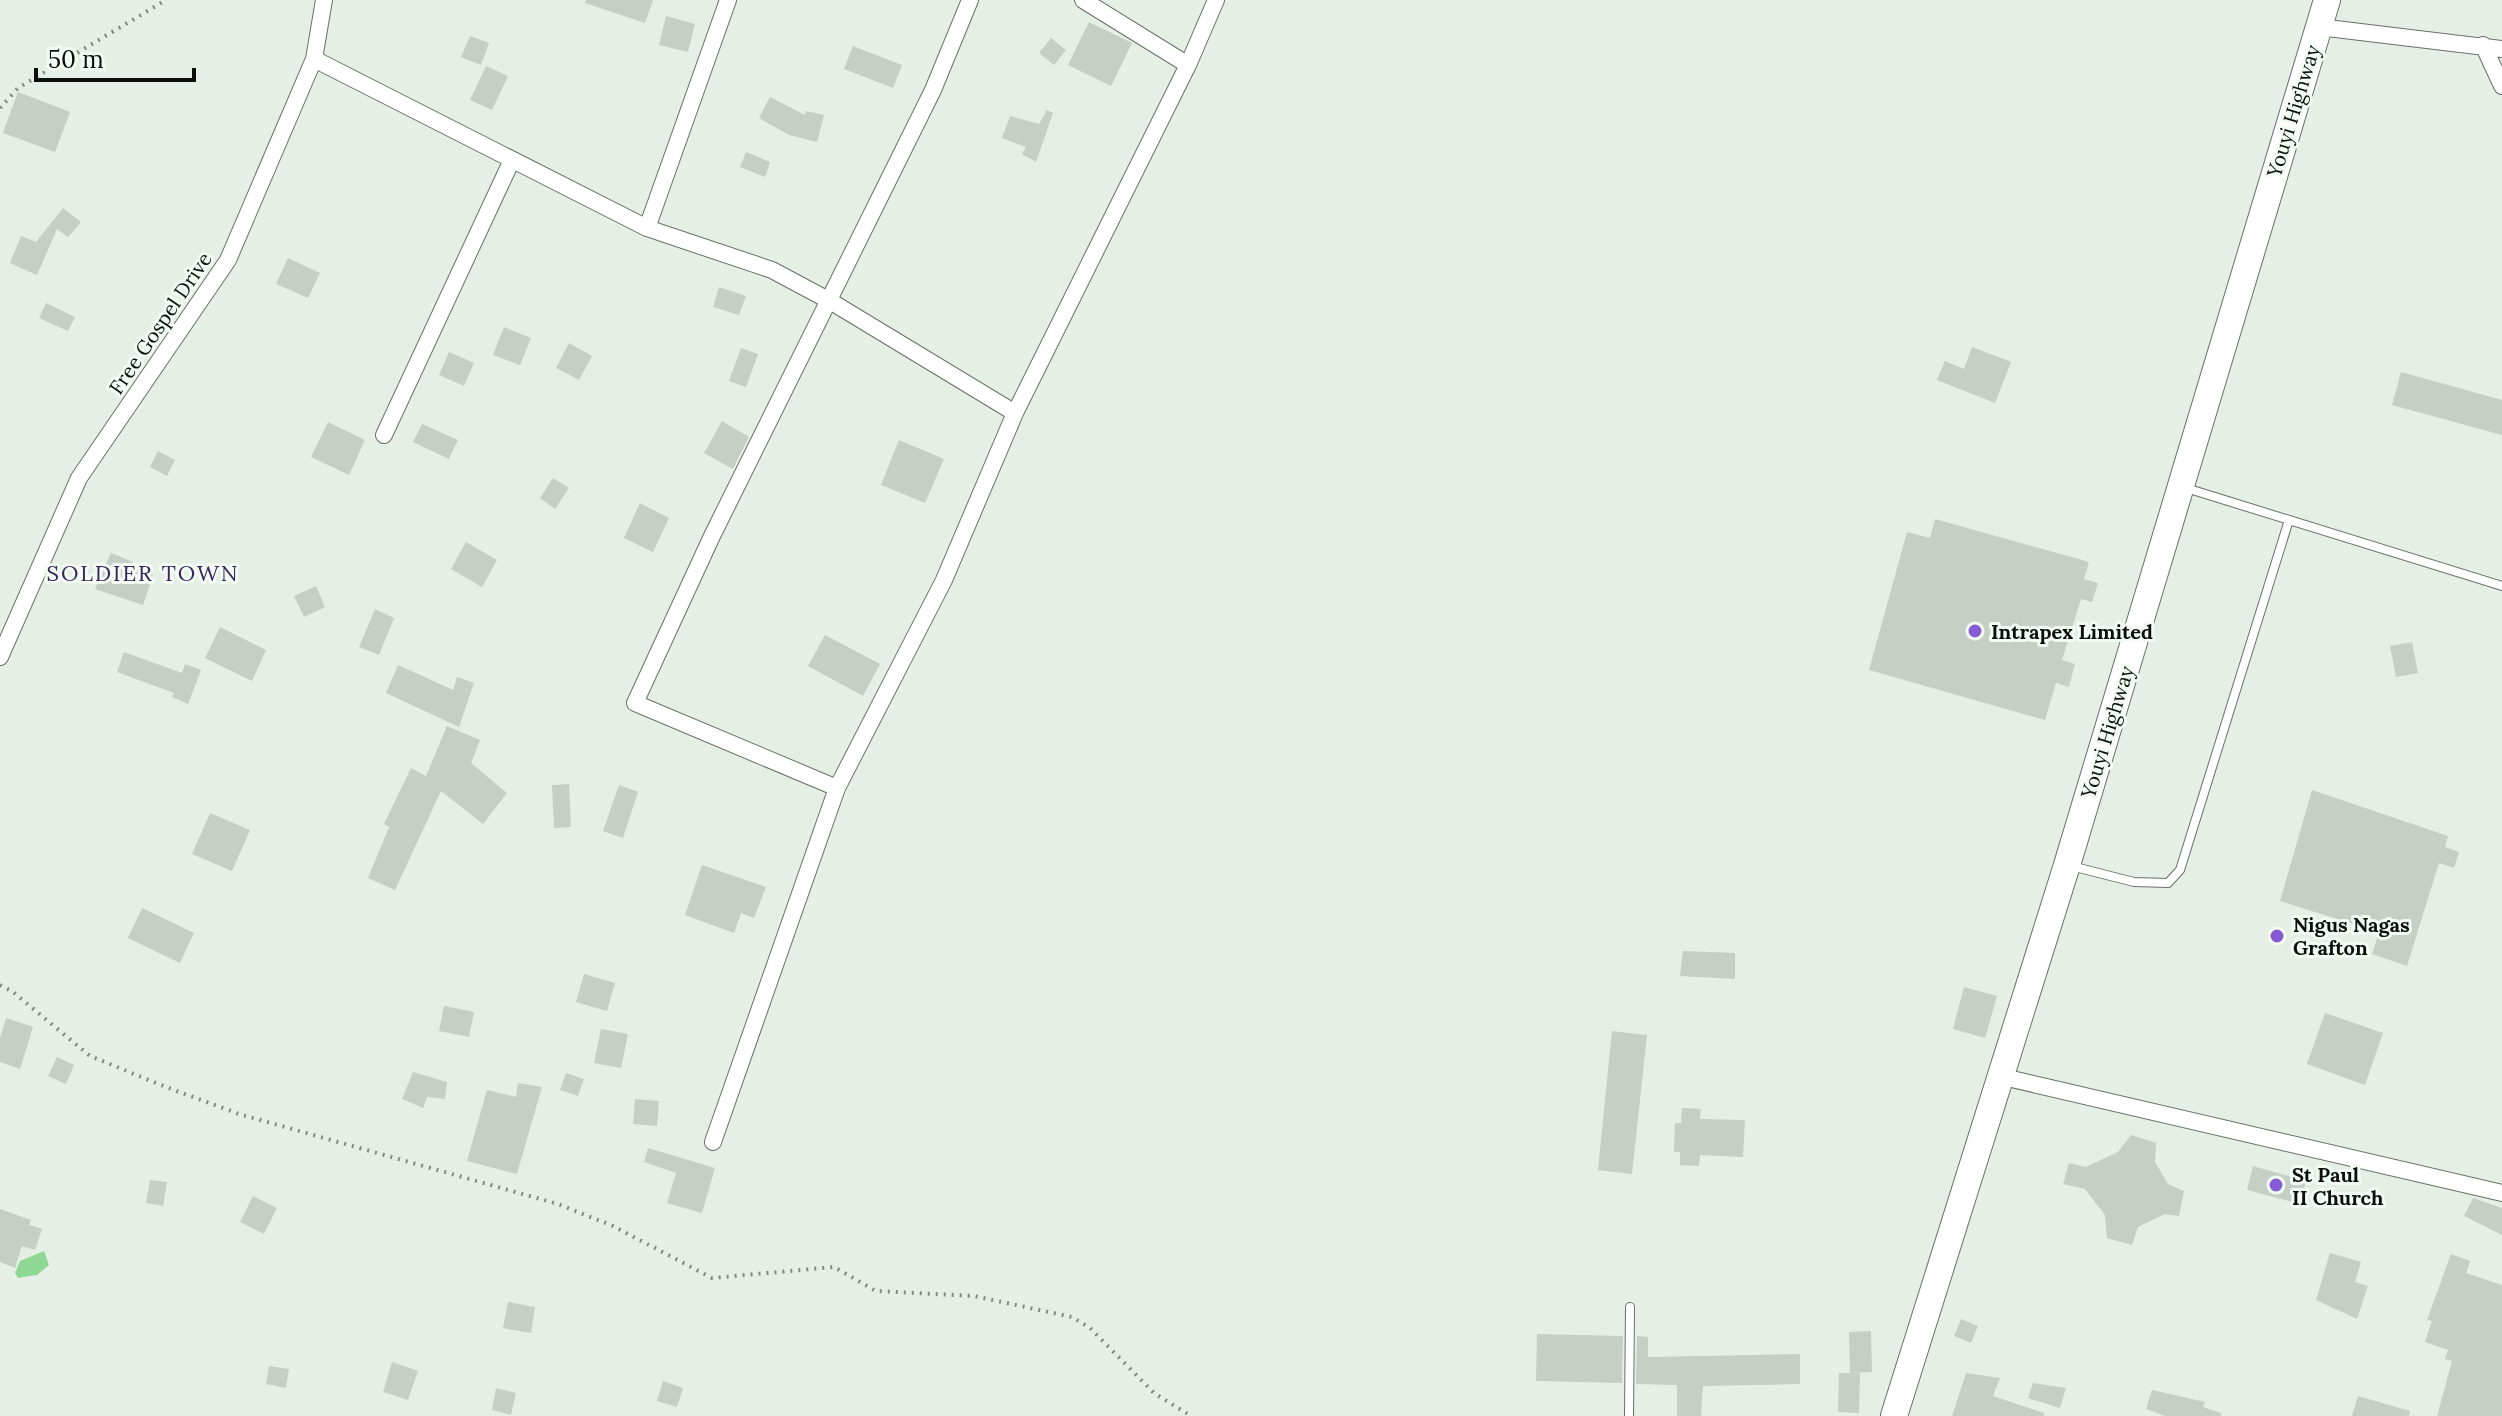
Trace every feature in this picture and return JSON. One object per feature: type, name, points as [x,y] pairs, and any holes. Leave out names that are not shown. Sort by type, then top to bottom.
[{"type":"main road","name":"Youyi Highway","points":[[1894,1416],[2067,865],[2327,0]]},
{"type":"street","name":"Free Gospel Drive","points":[[0,657],[79,478],[228,260],[314,59],[324,0]]},
{"type":"street","points":[[647,228],[728,0]]},
{"type":"street","points":[[837,788],[635,703],[712,536],[933,90],[970,0]]},
{"type":"street","points":[[1083,0],[1188,65]]},
{"type":"street","points":[[713,1142],[837,788],[944,580],[1015,413],[1188,65],[1216,0]]},
{"type":"street","points":[[2319,27],[2502,49]]},
{"type":"street","points":[[2483,45],[2502,86]]},
{"type":"street","points":[[314,59],[511,162],[647,228],[772,270],[830,301],[1015,413]]},
{"type":"street","points":[[384,435],[511,162]]},
{"type":"street","points":[[1999,1076],[2502,1193]]},
{"type":"lane","points":[[2181,487],[2502,586]]},
{"type":"lane","points":[[2067,865],[2134,882],[2168,883],[2180,870],[2289,520]]},
{"type":"lane","points":[[1629,1416],[1630,1307]]},
{"type":"path","points":[[0,108],[18,88],[166,0]]},
{"type":"path","points":[[0,985],[13,992],[90,1056],[239,1114],[558,1204],[613,1226],[712,1278],[834,1267],[876,1291],[974,1296],[1072,1317],[1090,1328],[1154,1393],[1191,1416]]},
{"type":"shaded area","points":[[44,1251],[49,1265],[37,1275],[18,1278],[15,1273],[20,1261]]},
{"type":"building","points":[[586,0],[653,0],[645,23],[585,3]]},
{"type":"building","points":[[666,16],[695,24],[688,52],[659,45]]},
{"type":"building","points":[[1089,22],[1132,43],[1111,86],[1068,65]]},
{"type":"building","points":[[470,36],[489,43],[481,65],[461,57]]},
{"type":"building","points":[[1051,38],[1066,50],[1054,65],[1039,53]]},
{"type":"building","points":[[853,46],[902,65],[893,88],[844,69]]},
{"type":"building","points":[[486,66],[508,76],[492,110],[470,100]]},
{"type":"building","points":[[18,92],[70,112],[55,152],[3,133]]},
{"type":"building","points":[[770,97],[805,115],[806,111],[824,115],[817,142],[789,135],[759,118]]},
{"type":"building","points":[[1047,110],[1053,113],[1036,162],[1022,154],[1026,147],[1002,138],[1010,116],[1039,124]]},
{"type":"building","points":[[746,152],[770,162],[765,177],[740,167]]},
{"type":"building","points":[[63,208],[81,222],[68,237],[57,229],[37,275],[10,263],[21,236],[36,242]]},
{"type":"building","points":[[288,258],[320,273],[308,298],[276,284]]},
{"type":"building","points":[[719,287],[746,296],[739,315],[713,307]]},
{"type":"building","points":[[46,303],[75,317],[68,331],[39,318]]},
{"type":"building","points":[[504,327],[531,338],[520,365],[493,355]]},
{"type":"building","points":[[569,343],[592,356],[579,380],[556,368]]},
{"type":"building","points":[[1972,347],[2011,362],[1995,403],[1937,380],[1945,361],[1964,369]]},
{"type":"building","points":[[741,348],[758,354],[746,387],[729,381]]},
{"type":"building","points":[[449,352],[474,363],[464,386],[439,375]]},
{"type":"building","points":[[2401,372],[2502,400],[2502,435],[2392,405]]},
{"type":"building","points":[[722,421],[749,437],[733,469],[704,453]]},
{"type":"building","points":[[328,422],[365,440],[349,475],[311,457]]},
{"type":"building","points":[[422,424],[458,440],[449,459],[413,442]]},
{"type":"building","points":[[899,440],[944,459],[925,503],[881,485]]},
{"type":"building","points":[[158,451],[175,460],[167,476],[150,467]]},
{"type":"building","points":[[553,478],[569,488],[555,509],[540,498]]},
{"type":"building","points":[[640,503],[669,518],[653,552],[624,538]]},
{"type":"building","name":"Intrapex Limited","points":[[1935,519],[2089,562],[2084,579],[2098,583],[2092,602],[2081,599],[2062,660],[2075,664],[2069,687],[2056,683],[2045,720],[1869,670],[1907,532],[1930,538]]},
{"type":"building","points":[[466,542],[497,560],[482,587],[451,569]]},
{"type":"building","points":[[111,553],[133,562],[131,567],[153,575],[143,605],[95,589]]},
{"type":"building","points":[[316,586],[325,607],[304,617],[294,596]]},
{"type":"building","points":[[375,609],[394,618],[379,655],[359,647]]},
{"type":"building","points":[[220,627],[266,650],[252,681],[205,658]]},
{"type":"building","points":[[825,635],[880,664],[863,696],[808,666]]},
{"type":"building","points":[[2412,642],[2418,673],[2396,677],[2390,646]]},
{"type":"building","points":[[124,652],[182,673],[185,664],[201,670],[188,704],[172,697],[174,693],[117,672]]},
{"type":"building","points":[[398,665],[453,690],[457,677],[474,683],[459,727],[386,693]]},
{"type":"building","points":[[447,726],[480,740],[471,763],[507,793],[483,824],[441,791],[395,890],[368,878],[389,827],[384,824],[411,768],[426,776]]},
{"type":"building","points":[[569,784],[571,827],[554,828],[552,785]]},
{"type":"building","points":[[619,785],[638,792],[623,838],[603,831]]},
{"type":"building","points":[[2312,790],[2448,836],[2445,847],[2459,852],[2454,868],[2439,863],[2407,966],[2372,954],[2379,932],[2280,901]]},
{"type":"building","points":[[210,813],[250,830],[232,871],[192,854]]},
{"type":"building","points":[[702,865],[766,887],[754,918],[741,913],[734,933],[685,915]]},
{"type":"building","points":[[142,908],[194,933],[180,963],[128,938]]},
{"type":"building","points":[[1683,951],[1735,953],[1735,979],[1680,976]]},
{"type":"building","points":[[584,974],[615,983],[607,1011],[576,1002]]},
{"type":"building","points":[[1964,987],[1997,996],[1985,1038],[1953,1029]]},
{"type":"building","points":[[444,1006],[474,1012],[469,1037],[439,1031]]},
{"type":"building","points":[[2325,1013],[2383,1033],[2365,1085],[2307,1064]]},
{"type":"building","points":[[6,1018],[33,1027],[20,1069],[0,1062],[0,1038]]},
{"type":"building","points":[[601,1029],[628,1034],[621,1068],[594,1063]]},
{"type":"building","points":[[1612,1031],[1647,1035],[1632,1174],[1598,1170]]},
{"type":"building","points":[[57,1057],[74,1065],[66,1084],[48,1076]]},
{"type":"building","points":[[413,1072],[447,1082],[445,1099],[427,1097],[423,1108],[402,1099]]},
{"type":"building","points":[[566,1073],[584,1079],[578,1096],[560,1090]]},
{"type":"building","points":[[518,1083],[542,1087],[517,1174],[467,1161],[487,1090],[516,1097]]},
{"type":"building","points":[[635,1099],[659,1101],[657,1126],[633,1124]]},
{"type":"building","points":[[1682,1108],[1701,1109],[1700,1119],[1745,1120],[1743,1157],[1700,1155],[1699,1166],[1680,1165],[1680,1152],[1674,1152],[1675,1123],[1681,1123]]},
{"type":"building","points":[[2131,1135],[2156,1143],[2155,1162],[2168,1184],[2184,1191],[2179,1216],[2165,1214],[2138,1227],[2132,1245],[2107,1238],[2105,1215],[2085,1189],[2063,1184],[2069,1163],[2086,1167],[2118,1152]]},
{"type":"building","points":[[648,1148],[715,1168],[702,1213],[667,1203],[676,1173],[644,1162]]},
{"type":"building","name":"St Paul II Church","points":[[2253,1166],[2306,1181],[2300,1204],[2247,1190]]},
{"type":"building","points":[[150,1180],[167,1182],[163,1206],[146,1203]]},
{"type":"building","points":[[253,1196],[277,1208],[264,1234],[240,1222]]},
{"type":"building","points":[[2473,1198],[2502,1208],[2502,1235],[2464,1216]]},
{"type":"building","points":[[0,1209],[31,1220],[29,1225],[42,1229],[35,1250],[22,1246],[15,1268],[0,1262]]},
{"type":"building","points":[[2330,1253],[2361,1262],[2355,1282],[2368,1286],[2357,1319],[2316,1300]]},
{"type":"building","points":[[2451,1254],[2470,1261],[2466,1273],[2502,1285],[2502,1416],[2437,1416],[2452,1361],[2445,1359],[2448,1350],[2425,1342],[2432,1321],[2427,1320]]},
{"type":"building","points":[[508,1302],[535,1307],[531,1333],[503,1328]]},
{"type":"building","points":[[1961,1319],[1978,1326],[1971,1343],[1954,1336]]},
{"type":"building","points":[[1871,1331],[1872,1372],[1850,1373],[1849,1332]]},
{"type":"building","points":[[1537,1334],[1623,1336],[1622,1383],[1536,1381]]},
{"type":"building","points":[[1637,1336],[1648,1337],[1648,1357],[1800,1354],[1800,1384],[1703,1386],[1701,1416],[1677,1416],[1677,1385],[1636,1384]]},
{"type":"building","points":[[392,1362],[418,1371],[408,1400],[383,1392]]},
{"type":"building","points":[[269,1366],[289,1369],[286,1388],[266,1384]]},
{"type":"building","points":[[1839,1373],[1860,1373],[1859,1413],[1838,1412]]},
{"type":"building","points":[[1966,1373],[2000,1378],[1993,1396],[2044,1413],[2044,1416],[1952,1416]]},
{"type":"building","points":[[663,1381],[683,1388],[677,1407],[657,1401]]},
{"type":"building","points":[[2033,1383],[2066,1388],[2060,1408],[2028,1398]]},
{"type":"building","points":[[496,1388],[516,1393],[511,1415],[492,1410]]},
{"type":"building","points":[[2152,1390],[2205,1402],[2203,1407],[2221,1413],[2221,1416],[2165,1416],[2146,1409]]},
{"type":"building","points":[[2358,1396],[2410,1411],[2409,1416],[2352,1416]]},
{"type":"place","name":"Intrapex Limited","points":[[1975,631]]},
{"type":"place","name":"Nigus Nagas Grafton","points":[[2277,936]]},
{"type":"place","name":"St Paul II Church","points":[[2276,1185]]},
{"type":"district","name":"SOLDIER TOWN","points":[[143,573]]}]
